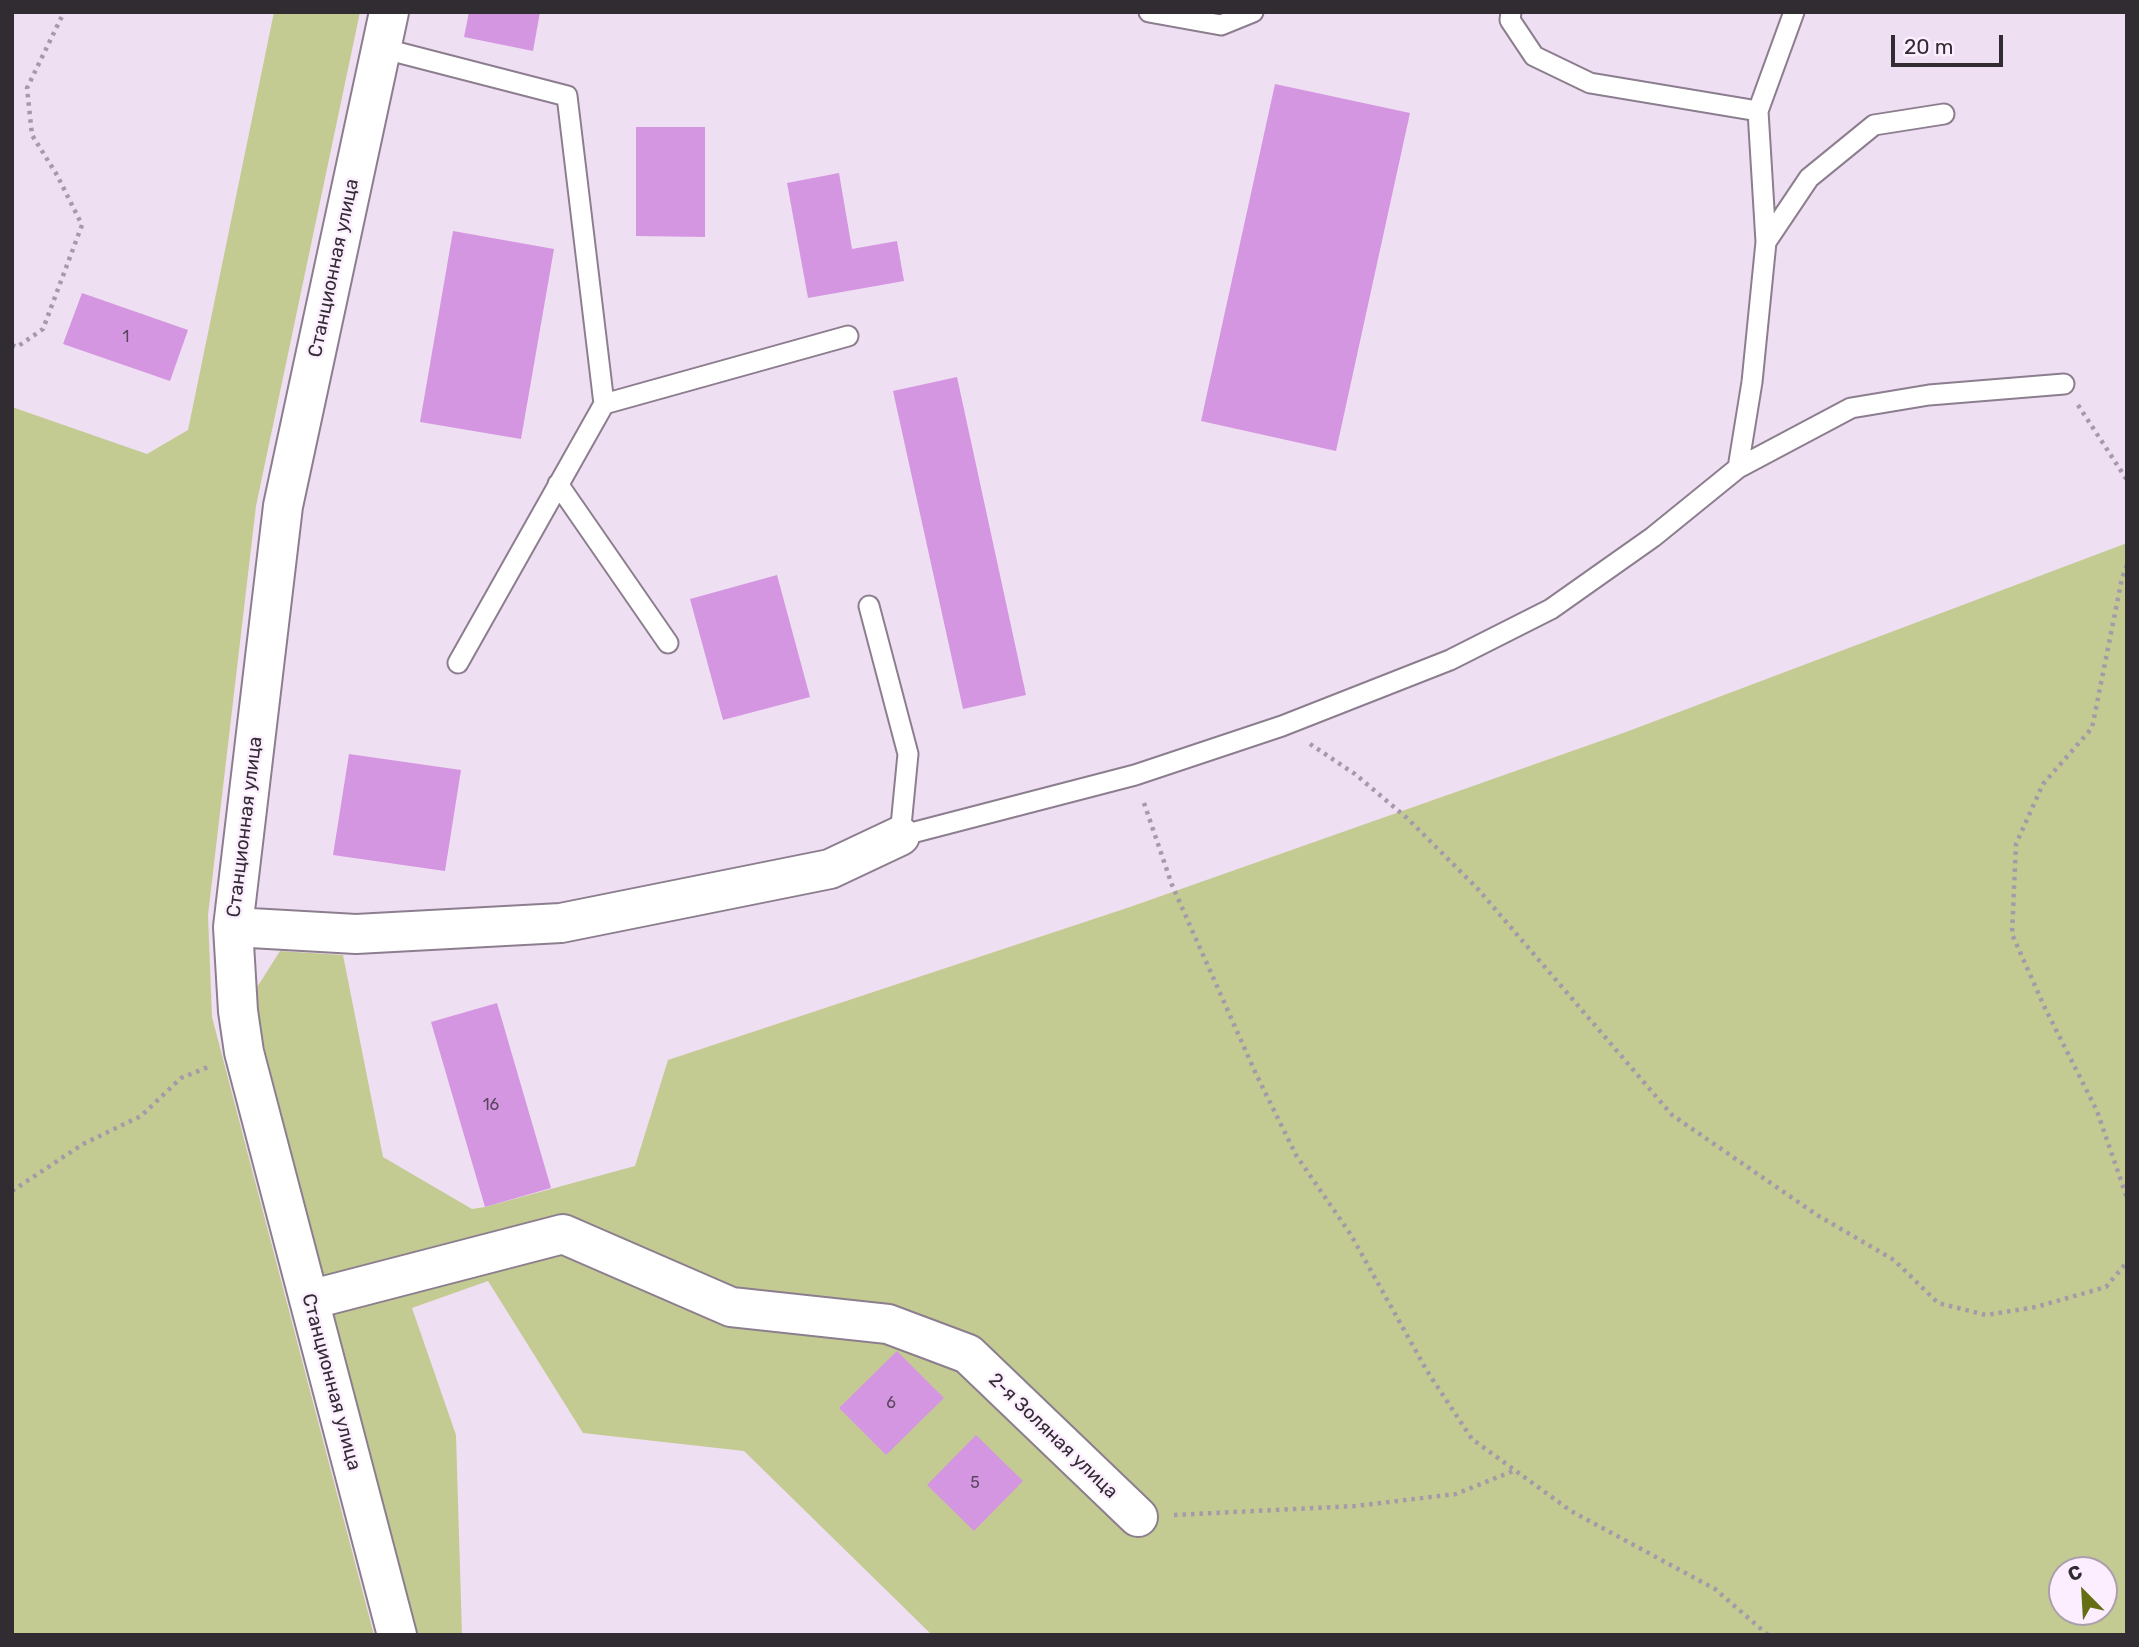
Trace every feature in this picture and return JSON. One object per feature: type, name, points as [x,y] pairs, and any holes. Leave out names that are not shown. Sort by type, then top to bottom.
[{"type":"street","name":"Станционная улица","points":[[385,30],[283,506],[233,927],[237,1011],[244,1052],[397,1635]]},
{"type":"street","points":[[233,927],[356,934],[561,923],[830,869],[900,836]]},
{"type":"street","name":"2-я Золяная улица","points":[[309,1300],[563,1234],[731,1307],[888,1324],[968,1354],[1138,1517]]},
{"type":"lane","points":[[1149,12],[1221,25],[1253,12]]},
{"type":"lane","points":[[1511,12],[1510,20],[1534,57],[1590,83],[1758,111]]},
{"type":"lane","points":[[1738,468],[1752,382],[1766,242],[1758,111],[1794,12]]},
{"type":"lane","points":[[385,30],[568,96],[604,404],[458,663]]},
{"type":"lane","points":[[1766,242],[1809,178],[1874,125],[1944,114]]},
{"type":"lane","points":[[604,404],[848,337]]},
{"type":"lane","points":[[869,606],[908,754],[900,836],[1135,775],[1282,726],[1450,660],[1551,609],[1653,537],[1738,468],[1851,408],[1929,395],[2064,384]]},
{"type":"lane","points":[[558,484],[667,643]]},
{"type":"path","points":[[12,345],[17,347],[43,329],[82,225],[57,175],[32,135],[27,88],[64,12]]},
{"type":"path","points":[[2064,384],[2127,480]]},
{"type":"path","points":[[2127,565],[2092,728],[2043,784],[2016,844],[2012,934],[2044,1006],[2097,1111],[2127,1198]]},
{"type":"path","points":[[1282,726],[1355,774],[1407,818],[1477,888],[1672,1115],[1806,1208],[1894,1260],[1938,1303],[1986,1315],[2036,1307],[2106,1287],[2127,1262]]},
{"type":"path","points":[[1135,775],[1172,885],[1256,1074],[1296,1155],[1351,1235],[1427,1371],[1472,1439],[1571,1511],[1715,1590],[1768,1635]]},
{"type":"path","points":[[12,1191],[83,1144],[141,1116],[181,1078],[244,1052]]},
{"type":"path","points":[[1138,1517],[1355,1506],[1456,1494],[1513,1470]]},
{"type":"green space","points":[[274,12],[360,12],[256,506],[208,915],[212,1017],[374,1635],[12,1635],[12,407],[147,454],[188,430]]},
{"type":"green space","points":[[2127,543],[2127,1635],[932,1635],[744,1451],[583,1433],[488,1281],[412,1308],[456,1435],[462,1635],[416,1635],[257,1019],[254,992],[280,951],[343,955],[383,1157],[472,1209],[635,1166],[668,1060],[1130,907],[1626,732]]},
{"type":"building","points":[[469,12],[540,12],[533,51],[464,37]]},
{"type":"building","points":[[1275,84],[1410,113],[1336,451],[1201,421]]},
{"type":"building","points":[[636,127],[705,127],[705,237],[636,236]]},
{"type":"building","points":[[839,173],[852,249],[897,241],[904,281],[808,298],[787,183]]},
{"type":"building","points":[[453,231],[554,249],[521,439],[420,422]]},
{"type":"building","points":[[82,293],[188,330],[170,381],[63,344]]},
{"type":"building","points":[[957,377],[1026,695],[963,709],[893,391]]},
{"type":"building","points":[[777,575],[810,697],[723,720],[690,599]]},
{"type":"building","points":[[349,754],[461,770],[445,871],[333,855]]},
{"type":"building","points":[[497,1003],[551,1188],[485,1207],[431,1022]]},
{"type":"building","points":[[897,1351],[944,1398],[886,1455],[839,1408]]},
{"type":"building","points":[[976,1435],[1023,1481],[974,1531],[927,1485]]}]
